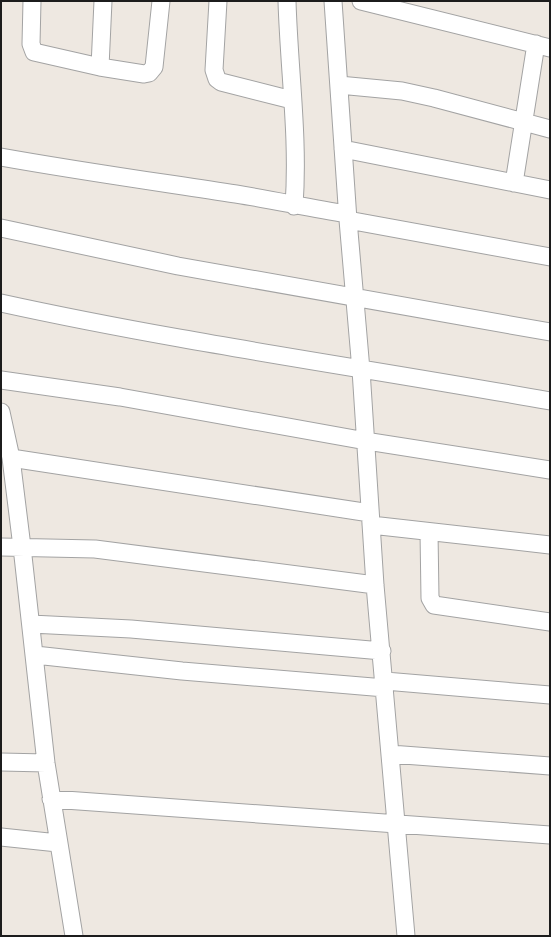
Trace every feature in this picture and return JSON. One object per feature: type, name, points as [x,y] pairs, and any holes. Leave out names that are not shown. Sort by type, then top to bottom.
[{"type":"street","points":[[32,1],[31,44],[34,52],[100,67],[144,74],[152,71],[154,67],[161,1]]},
{"type":"street","points":[[100,67],[103,1]]},
{"type":"street","points":[[218,1],[214,70],[217,79],[221,82],[292,100]]},
{"type":"street","points":[[287,1],[292,100],[296,139],[294,206]]},
{"type":"street","points":[[333,1],[347,217],[361,370],[375,585],[385,684],[406,936]]},
{"type":"street","points":[[361,1],[543,46],[524,122],[514,183]]},
{"type":"street","points":[[339,85],[415,94],[550,129]]},
{"type":"street","points":[[343,149],[550,190]]},
{"type":"street","points":[[1,157],[79,171],[238,194],[550,257]]},
{"type":"street","points":[[1,228],[178,266],[550,332]]},
{"type":"street","points":[[1,303],[96,323],[361,370],[550,400]]},
{"type":"street","points":[[1,380],[120,397],[366,441],[550,470]]},
{"type":"street","points":[[1,416],[11,458],[7,481],[22,547],[46,763],[74,936]]},
{"type":"street","points":[[11,458],[371,519],[429,532],[550,545]]},
{"type":"street","points":[[429,532],[430,598],[434,605],[550,622]]},
{"type":"street","points":[[1,547],[95,549],[375,585]]},
{"type":"street","points":[[31,624],[123,628],[382,651]]},
{"type":"street","points":[[35,655],[182,671],[550,695]]},
{"type":"street","points":[[390,754],[550,766]]},
{"type":"street","points":[[1,762],[46,763]]},
{"type":"street","points":[[51,799],[171,809],[396,823],[550,835]]},
{"type":"street","points":[[1,837],[58,843]]}]
